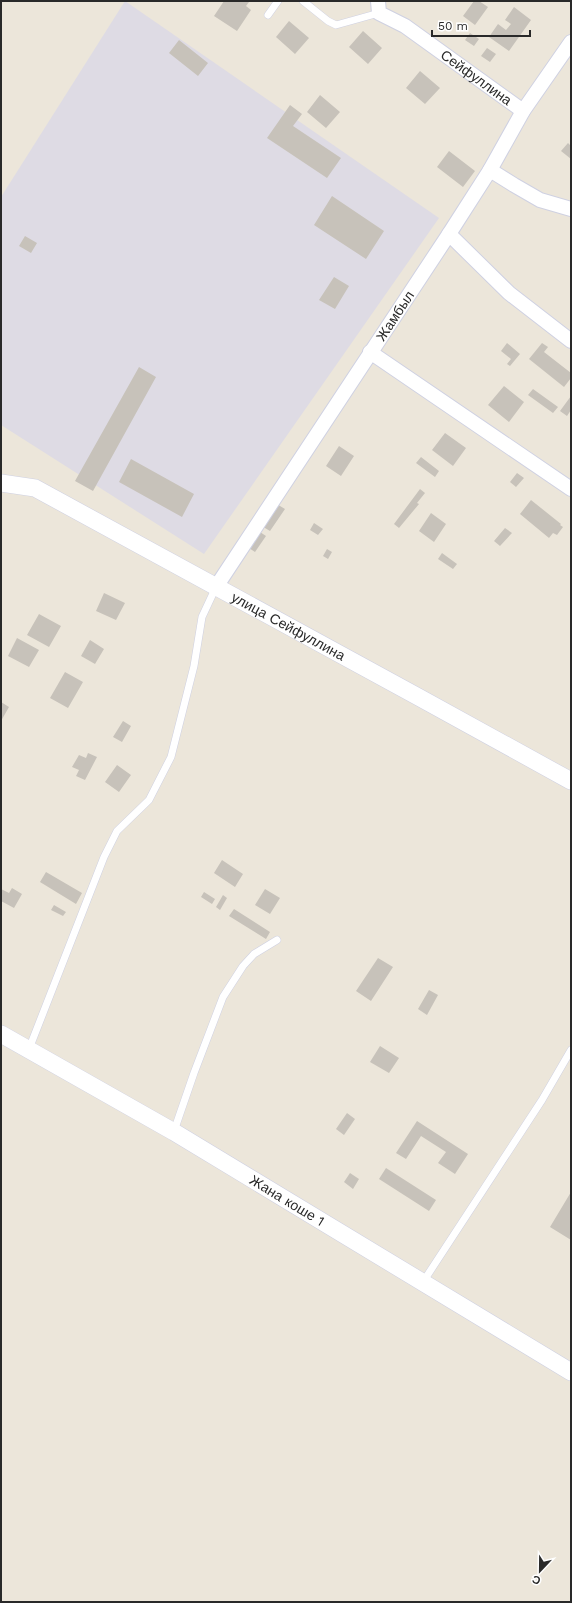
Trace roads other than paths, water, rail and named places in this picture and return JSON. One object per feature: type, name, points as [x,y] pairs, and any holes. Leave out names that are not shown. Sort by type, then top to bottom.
[{"type":"street","name":"Сейфуллина","points":[[378,7],[523,111]]},
{"type":"street","name":"Жамбыл","points":[[216,587],[449,234],[490,170],[523,111],[571,42]]},
{"type":"street","points":[[490,170],[540,200],[569,209],[571,208]]},
{"type":"street","points":[[449,234],[509,293],[571,340]]},
{"type":"street","points":[[370,352],[571,489]]},
{"type":"street","name":"улица Сейфуллина","points":[[1,483],[35,488],[414,693],[571,781]]},
{"type":"street","name":"Жана коше 1","points":[[1,1034],[174,1132],[571,1372]]},
{"type":"lane","points":[[268,15],[278,1]]},
{"type":"lane","points":[[303,1],[328,21],[336,25],[378,7]]},
{"type":"lane","points":[[29,1049],[104,857],[117,831],[149,800],[171,757],[194,666],[202,617],[216,587]]},
{"type":"lane","points":[[174,1132],[223,997],[242,966],[254,954],[277,940]]},
{"type":"lane","points":[[423,1282],[542,1100],[571,1050]]}]
